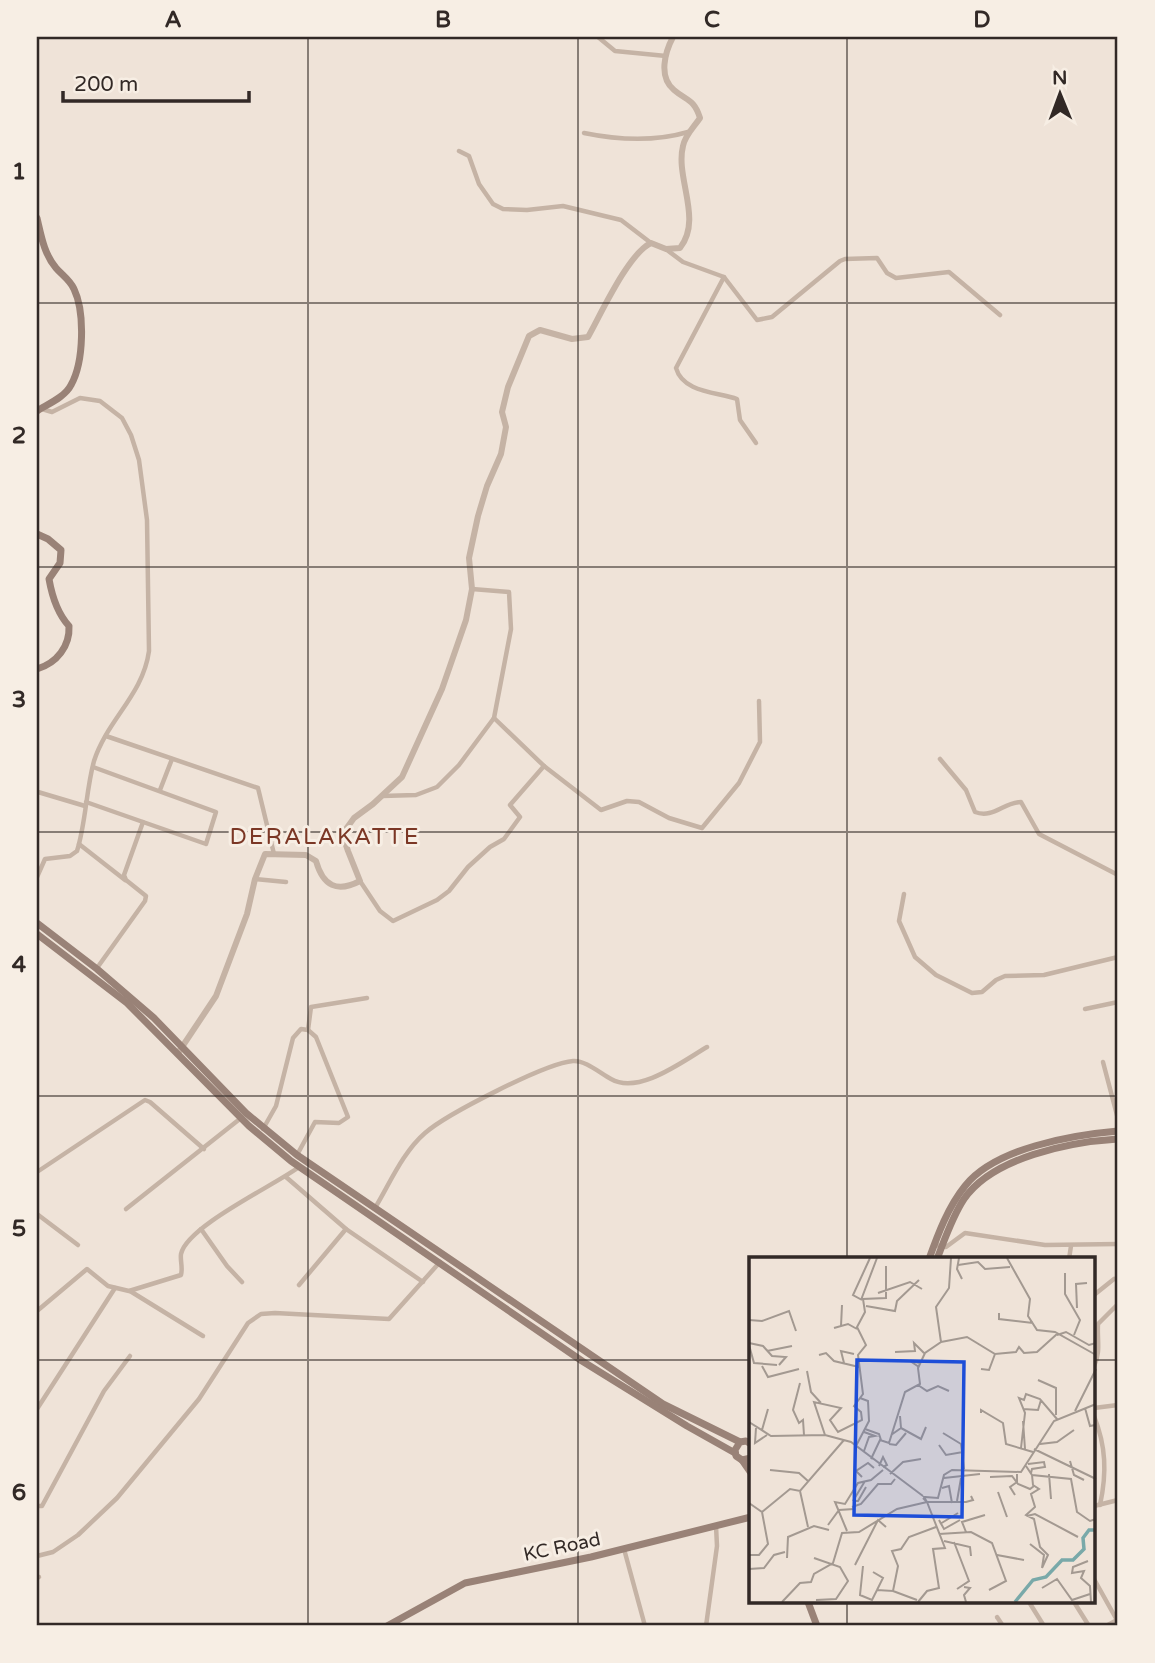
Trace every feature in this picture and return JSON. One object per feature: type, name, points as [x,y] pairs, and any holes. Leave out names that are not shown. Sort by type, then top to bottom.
[{"type":"main road","points":[[37,218],[49,257],[55,268],[71,282],[76,292],[81,331],[79,359],[71,387],[39,410]]},
{"type":"main road","points":[[37,534],[48,538],[61,550],[60,563],[49,579],[57,607],[69,626],[69,638],[63,651],[47,666],[37,669]]},
{"type":"main road","points":[[37,923],[155,1018],[241,1118],[299,1167],[320,1176],[375,1209],[440,1262],[663,1404],[740,1442],[749,1444]]},
{"type":"main road","points":[[37,934],[181,1050],[263,1129],[320,1176],[644,1400],[735,1453],[749,1471]]},
{"type":"main road","points":[[937,1257],[938,1246],[956,1199],[973,1177],[1000,1160],[1055,1141],[1118,1131]]},
{"type":"main road","points":[[930,1257],[965,1198],[975,1186],[995,1171],[1028,1157],[1071,1146],[1118,1139]]},
{"type":"main road","points":[[735,1453],[740,1442]]},
{"type":"main road","points":[[741,1460],[749,1458]]},
{"type":"main road","name":"KC Road","points":[[387,1626],[465,1583],[624,1549],[749,1518]]},
{"type":"main road","points":[[809,1604],[817,1626]]},
{"type":"street","points":[[598,37],[615,51],[666,56]]},
{"type":"street","points":[[666,249],[680,248],[689,228],[682,147],[700,118],[696,106],[683,94],[672,89],[664,69],[673,37]]},
{"type":"street","points":[[584,133],[602,137],[656,139],[689,132]]},
{"type":"street","points":[[459,151],[469,156],[479,184],[493,204],[503,209],[527,210],[563,206],[621,220],[651,243],[666,249],[683,262],[724,277],[757,320],[772,317],[840,261],[877,258],[887,273],[896,278],[949,272],[1000,315]]},
{"type":"street","points":[[544,766],[510,805],[520,817],[504,839],[490,847],[468,867],[449,891],[438,900],[393,921],[380,911],[360,881],[344,839],[346,829],[354,817],[402,777],[442,689],[466,620],[472,589],[469,558],[487,486],[501,454],[506,427],[502,412],[508,387],[529,336],[540,330],[572,339],[588,337],[636,256],[651,243]]},
{"type":"street","points":[[724,277],[676,368],[688,384],[716,395],[737,399],[740,420],[756,443]]},
{"type":"street","points":[[37,877],[45,859],[70,856],[77,850],[93,767],[106,736],[136,690],[147,667],[149,651],[147,520],[139,460],[131,435],[122,418],[100,401],[80,398],[52,412],[39,410]]},
{"type":"street","points":[[382,796],[416,795],[437,787],[459,765],[494,718],[510,629],[509,592],[472,589]]},
{"type":"street","points":[[494,718],[544,766],[601,810],[627,802],[639,802],[669,818],[702,828],[739,783],[760,742],[760,701]]},
{"type":"street","points":[[106,736],[258,788],[274,854]]},
{"type":"street","points":[[160,790],[172,759]]},
{"type":"street","points":[[940,759],[966,790],[975,812],[990,814],[1013,802],[1021,802],[1039,834],[1118,875]]},
{"type":"street","points":[[38,792],[86,804],[206,844],[216,812],[93,767]]},
{"type":"street","points":[[126,880],[126,867],[144,822]]},
{"type":"street","points":[[79,844],[146,896],[97,969]]},
{"type":"street","points":[[181,1050],[216,996],[247,915],[255,879],[265,854],[306,855],[316,861],[320,875],[336,887],[347,888],[360,881]]},
{"type":"street","points":[[255,879],[286,882]]},
{"type":"street","points":[[904,894],[899,921],[915,957],[936,975],[972,993],[982,992],[1005,976],[1044,975],[1118,957]]},
{"type":"street","points":[[308,1030],[311,1007],[367,998]]},
{"type":"street","points":[[1085,1009],[1118,1002]]},
{"type":"street","points":[[263,1129],[276,1106],[293,1038],[301,1029],[308,1030],[316,1037],[348,1117],[338,1123],[315,1122],[297,1156]]},
{"type":"street","points":[[375,1209],[407,1154],[424,1134],[442,1121],[519,1080],[574,1061],[582,1062],[618,1083],[631,1084],[663,1074],[707,1047]]},
{"type":"street","points":[[1103,1062],[1118,1119]]},
{"type":"street","points":[[37,1172],[145,1100],[204,1149]]},
{"type":"street","points":[[126,1209],[241,1118]]},
{"type":"street","points":[[129,1291],[181,1275],[181,1253],[201,1229],[299,1167]]},
{"type":"street","points":[[286,1177],[346,1229],[423,1282]]},
{"type":"street","points":[[37,1214],[78,1245]]},
{"type":"street","points":[[201,1229],[242,1282]]},
{"type":"street","points":[[299,1285],[346,1229]]},
{"type":"street","points":[[938,1246],[949,1245],[965,1233],[1045,1245],[1118,1244]]},
{"type":"street","points":[[1069,1257],[1071,1245]]},
{"type":"street","points":[[37,1556],[53,1552],[78,1535],[117,1498],[198,1399],[242,1331],[256,1316],[275,1313],[389,1319],[440,1262]]},
{"type":"street","points":[[37,1311],[87,1269],[108,1286],[129,1291],[203,1336]]},
{"type":"street","points":[[1096,1292],[1114,1279]]},
{"type":"street","points":[[37,1409],[115,1288]]},
{"type":"street","points":[[1096,1362],[1100,1343],[1098,1324],[1118,1304]]},
{"type":"street","points":[[37,1506],[43,1506],[104,1391],[130,1356]]},
{"type":"street","points":[[1096,1408],[1118,1405]]},
{"type":"street","points":[[1096,1421],[1106,1470],[1097,1505],[1118,1500]]},
{"type":"street","points":[[706,1626],[717,1546],[716,1526]]},
{"type":"street","points":[[624,1549],[645,1626]]},
{"type":"street","points":[[1096,1582],[1118,1621],[1107,1626]]},
{"type":"street","points":[[1030,1604],[1044,1626]]},
{"type":"street","points":[[1075,1604],[1089,1626]]},
{"type":"street","points":[[998,1617],[1003,1626]]},
{"type":"district","name":"DERALAKATTE","points":[[325,837]]}]
